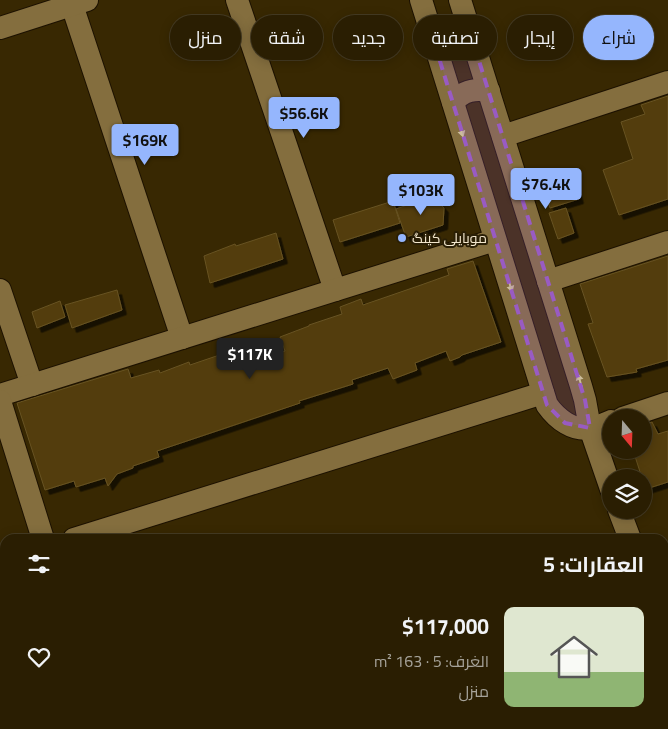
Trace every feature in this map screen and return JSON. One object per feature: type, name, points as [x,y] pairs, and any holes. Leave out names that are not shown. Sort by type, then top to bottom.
[{"type":"street","points":[[237,0],[335,290]]},
{"type":"street","points":[[421,0],[426,15]]},
{"type":"street","points":[[460,0],[465,15]]},
{"type":"street","points":[[0,28],[80,2],[182,338]]},
{"type":"street","points":[[440,60],[547,405],[565,423],[577,427],[590,428],[602,424]]},
{"type":"street","points":[[479,60],[581,386],[590,428],[604,469]]},
{"type":"street","points":[[503,136],[668,82]]},
{"type":"street","points":[[453,102],[465,92],[473,90],[489,91]]},
{"type":"street","points":[[0,395],[496,240]]},
{"type":"street","points":[[548,281],[668,242]]},
{"type":"street","points":[[0,290],[32,385]]},
{"type":"street","points":[[90,534],[543,393]]},
{"type":"street","points":[[0,401],[41,534]]},
{"type":"street","points":[[650,409],[668,403]]},
{"type":"street","points":[[622,519],[628,534]]},
{"type":"highlighted area","points":[[470,32],[585,400],[590,428],[565,423],[547,405],[434,42],[450,43]]},
{"type":"building","points":[[668,96],[668,199],[619,215],[603,170],[633,159],[621,122],[645,114],[641,105]]},
{"type":"building","points":[[571,170],[579,199],[550,208],[542,181]]},
{"type":"building","points":[[433,196],[444,208],[443,225],[406,237],[396,209]]},
{"type":"building","points":[[393,201],[400,223],[340,242],[333,220]]},
{"type":"building","points":[[566,208],[574,233],[558,239],[549,213]]},
{"type":"building","points":[[276,233],[283,259],[210,283],[204,256],[235,244],[236,246]]},
{"type":"building","points":[[668,256],[668,360],[636,369],[637,372],[607,377],[588,324],[593,323],[580,284]]},
{"type":"building","points":[[473,261],[501,342],[450,361],[446,351],[415,363],[417,370],[393,379],[388,368],[352,380],[353,384],[157,451],[159,457],[117,474],[108,486],[105,478],[76,487],[74,481],[45,490],[17,403],[128,369],[131,378],[159,370],[160,373],[189,362],[190,365],[249,345],[254,362],[285,351],[280,337],[342,314],[340,307],[361,299],[363,305],[421,285],[449,275],[447,269]]},
{"type":"building","points":[[117,290],[122,310],[72,328],[65,305]]},
{"type":"building","points":[[60,301],[65,317],[37,328],[32,312]]},
{"type":"building","points":[[652,422],[658,434],[668,431],[668,482],[652,487],[652,469],[639,469],[636,459],[652,459]]},
{"type":"place","name":"موبايلى كينگ","points":[[402,238]]}]
